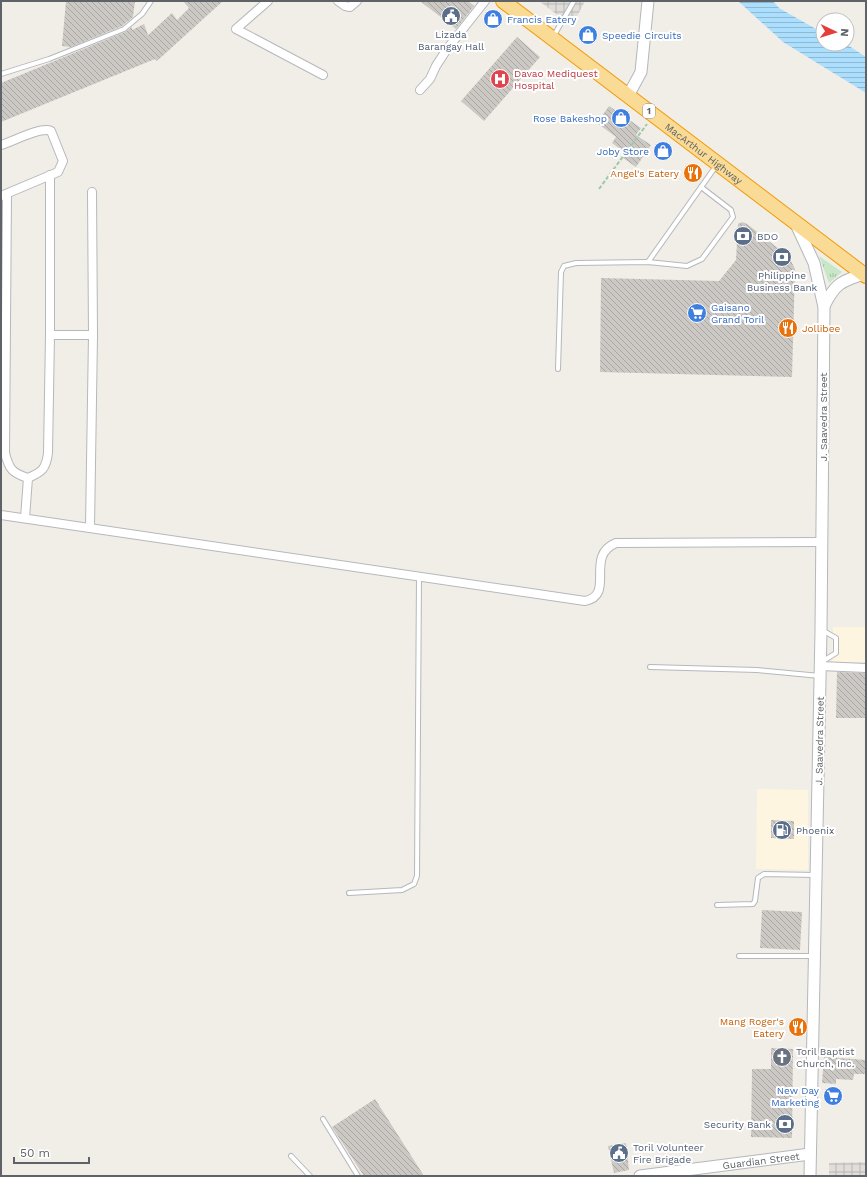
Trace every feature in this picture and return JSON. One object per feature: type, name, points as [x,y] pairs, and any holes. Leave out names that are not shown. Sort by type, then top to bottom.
[{"type":"highway","name":"MacArthur Highway","points":[[503,1],[865,275]]},
{"type":"main road","points":[[628,96],[641,72],[648,1]]},
{"type":"main road","name":"J. Saavedra Street","points":[[795,222],[814,263],[824,307],[821,630],[810,1176]]},
{"type":"main road","name":"J. Saavedra Street","points":[[824,307],[832,290],[840,282],[865,275]]},
{"type":"main road","name":"Guardian Street","points":[[640,1176],[810,1154]]},
{"type":"street","points":[[268,1],[236,29],[323,75]]},
{"type":"street","points":[[338,1],[345,6],[350,7],[357,1]]},
{"type":"street","points":[[420,90],[430,79],[447,49],[485,1]]},
{"type":"street","points":[[1,145],[41,130],[48,130],[51,131],[62,158],[60,168],[50,175],[4,195],[5,453],[8,466],[17,475],[28,478],[40,473],[47,464],[50,335],[50,175]]},
{"type":"street","points":[[90,527],[93,335],[92,192]]},
{"type":"street","points":[[50,335],[93,335]]},
{"type":"street","points":[[25,518],[28,478]]},
{"type":"street","points":[[1,515],[585,601],[592,600],[597,596],[600,590],[601,560],[604,551],[616,543],[822,542]]},
{"type":"street","points":[[820,668],[866,668]]},
{"type":"lane","points":[[1,74],[49,59],[124,29],[142,14],[151,1]]},
{"type":"lane","points":[[552,38],[574,1]]},
{"type":"lane","points":[[648,262],[718,164]]},
{"type":"lane","points":[[558,369],[561,272],[564,266],[576,263],[648,262],[687,266],[696,263],[702,259],[731,221],[732,214],[731,210],[701,187]]},
{"type":"lane","points":[[349,893],[402,890],[414,884],[417,876],[419,576]]},
{"type":"lane","points":[[650,667],[757,670],[820,668],[836,653],[836,638],[821,630]]},
{"type":"lane","points":[[717,905],[753,904],[755,901],[758,878],[764,874],[816,875]]},
{"type":"lane","points":[[739,956],[814,956]]},
{"type":"lane","points":[[323,1120],[358,1176]]},
{"type":"lane","points":[[291,1156],[310,1176]]},
{"type":"path","points":[[599,189],[654,115]]},
{"type":"shaded area","points":[[539,1],[585,1],[572,26]]},
{"type":"shaded area","points":[[833,627],[866,627],[866,662],[832,662]]},
{"type":"shaded area","points":[[757,789],[808,790],[808,870],[756,869]]},
{"type":"shaded area","points":[[866,1162],[866,1176],[829,1176],[829,1163]]},
{"type":"green space","points":[[819,256],[842,272],[829,283]]},
{"type":"water","points":[[738,1],[773,1],[779,8],[815,28],[815,52],[855,52],[855,50],[866,57],[866,93],[783,42]]},
{"type":"building","points":[[66,1],[135,1],[133,17],[122,26],[71,47],[62,46]]},
{"type":"building","points":[[183,1],[223,1],[157,61],[155,59],[1,122],[1,83],[125,32],[132,27],[132,30],[144,24],[148,35],[172,13],[177,20],[189,8]]},
{"type":"building","points":[[420,1],[468,1],[474,6],[456,29]]},
{"type":"building","name":"Davao Mediquest Hospital","points":[[517,37],[540,57],[484,121],[461,101]]},
{"type":"building","points":[[609,106],[641,128],[636,135],[651,145],[636,167],[623,158],[626,153],[612,143],[616,137],[597,123]]},
{"type":"building","name":"Gaisano Grand Toril","points":[[742,222],[747,224],[789,257],[795,269],[792,377],[600,372],[601,278],[719,281],[736,260],[738,224]]},
{"type":"building","points":[[837,672],[866,673],[866,718],[836,718]]},
{"type":"building","name":"Phoenix","points":[[771,820],[794,821],[794,839],[771,838]]},
{"type":"building","points":[[762,910],[802,912],[800,950],[760,948]]},
{"type":"building","points":[[771,1048],[793,1049],[792,1138],[751,1137],[752,1069],[771,1069]]},
{"type":"building","points":[[824,1057],[866,1060],[866,1074],[854,1074],[853,1080],[836,1079],[836,1084],[822,1083]]},
{"type":"building","points":[[375,1099],[424,1176],[364,1176],[332,1127]]},
{"type":"building","name":"Toril Volunteer Fire Brigade","points":[[626,1143],[629,1170],[614,1173],[608,1146]]},
{"type":"place","name":"Lizada Barangay Hall","points":[[451,16]]},
{"type":"place","name":"Francis Eatery","points":[[493,19]]},
{"type":"place","name":"Speedie Circuits","points":[[588,35]]},
{"type":"place","name":"Davao Mediquest Hospital","points":[[500,79]]},
{"type":"place","name":"Rose Bakeshop","points":[[621,118]]},
{"type":"place","name":"Joby Store","points":[[663,151]]},
{"type":"place","name":"Angel's Eatery","points":[[693,173]]},
{"type":"place","name":"BDO","points":[[743,236]]},
{"type":"place","name":"Philippine Business Bank","points":[[782,257]]},
{"type":"place","name":"Gaisano Grand Toril","points":[[697,313]]},
{"type":"place","name":"Jollibee","points":[[788,328]]},
{"type":"place","name":"Phoenix","points":[[782,830]]},
{"type":"place","name":"Mang Roger's Eatery","points":[[798,1027]]},
{"type":"place","name":"Toril Baptist Church, Inc.","points":[[782,1057]]},
{"type":"place","name":"New Day Marketing","points":[[833,1096]]},
{"type":"place","name":"Security Bank","points":[[785,1124]]},
{"type":"place","name":"Toril Volunteer Fire Brigade","points":[[619,1153]]}]
